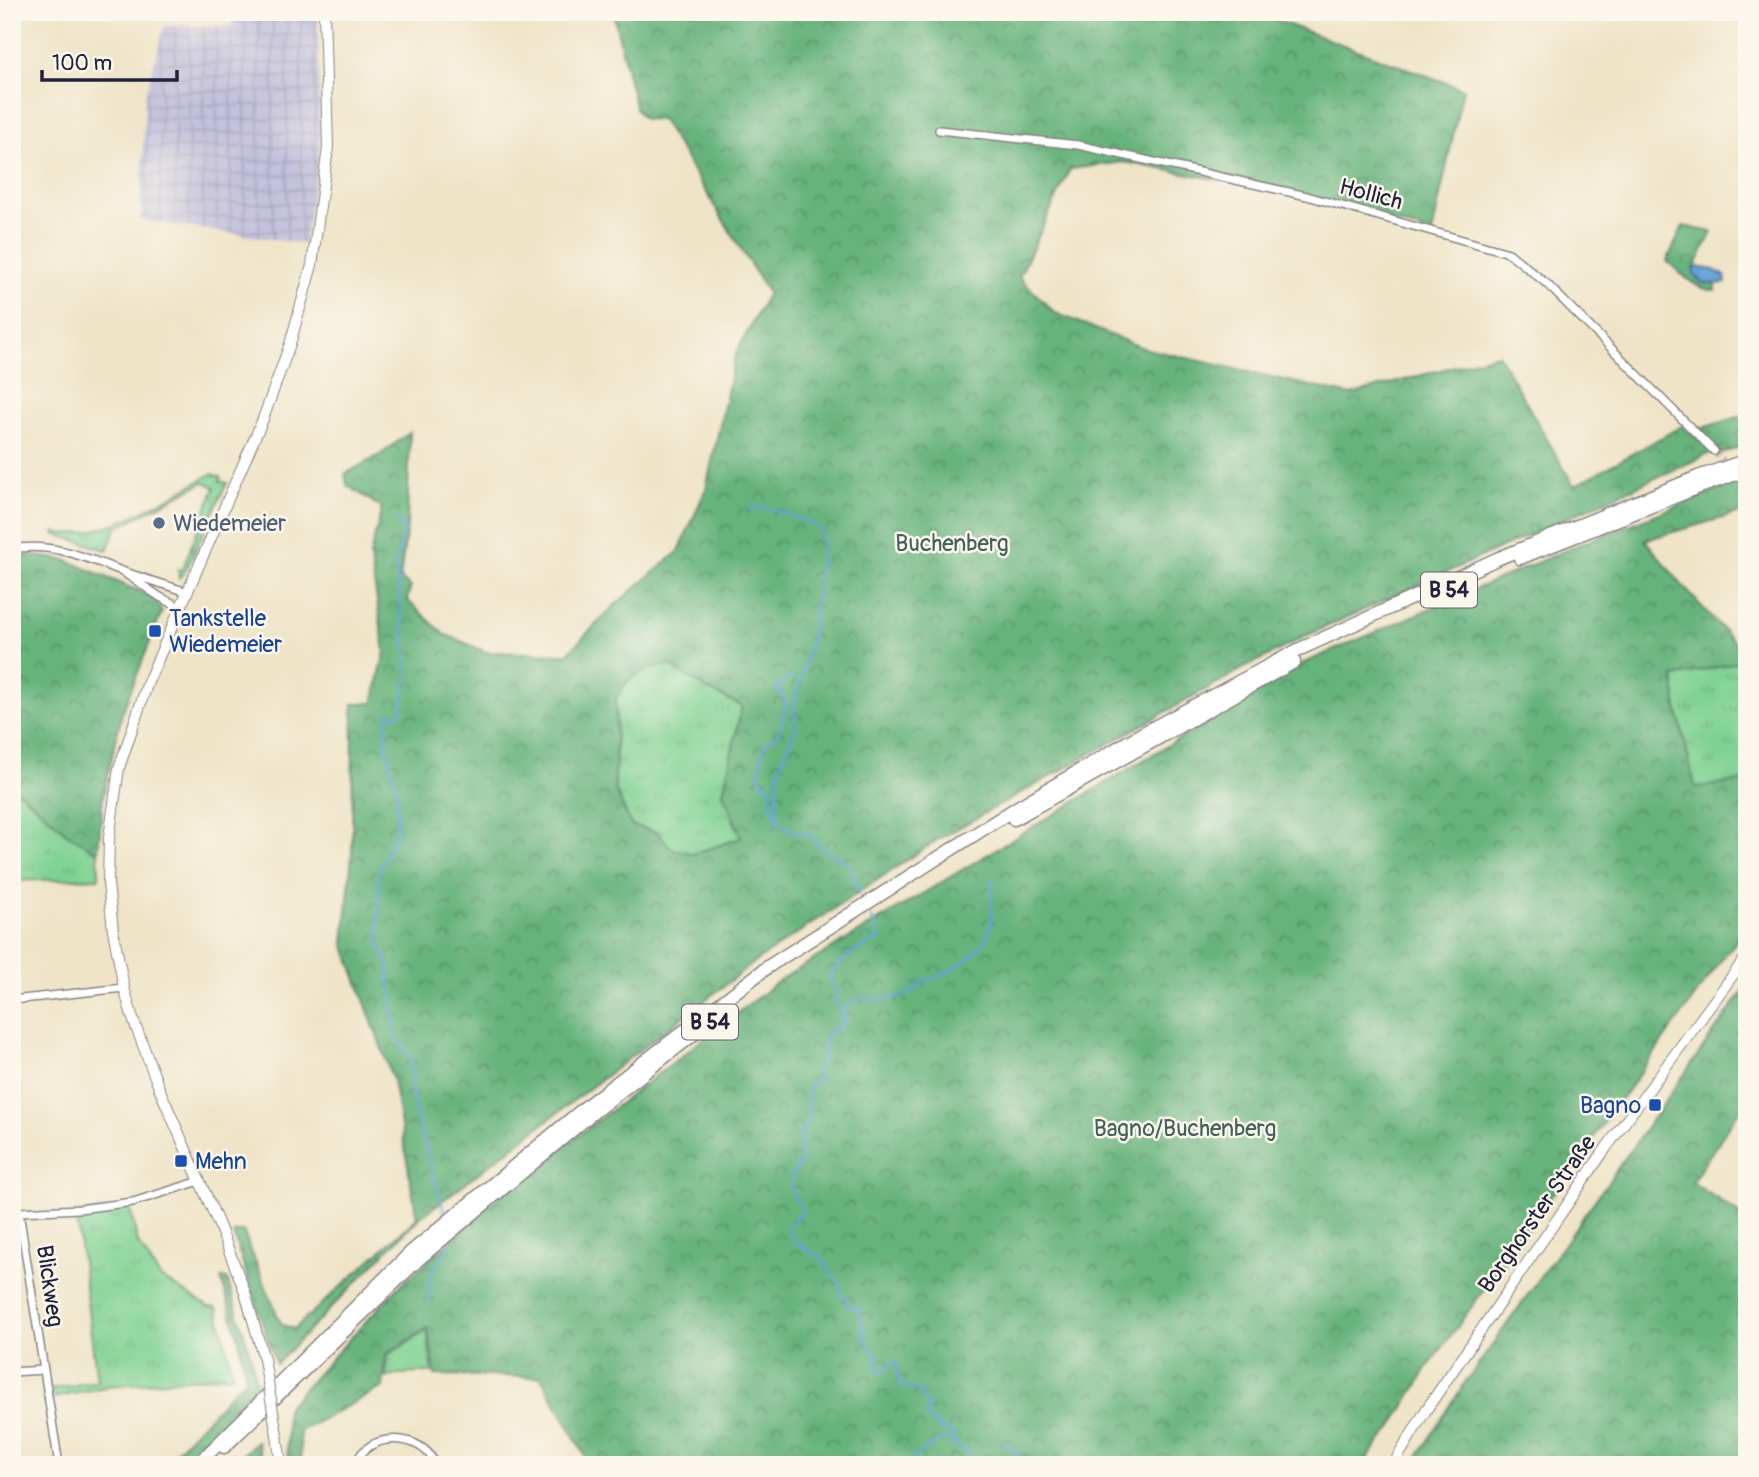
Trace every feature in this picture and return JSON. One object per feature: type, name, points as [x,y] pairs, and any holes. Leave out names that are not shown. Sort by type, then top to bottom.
[{"type":"highway","name":"B 54","points":[[208,1465],[419,1259],[595,1111],[774,972],[1017,817],[1301,658],[1504,565],[1747,460]]},
{"type":"highway","name":"B 54","points":[[197,1465],[411,1252],[589,1104],[769,966],[1013,810],[1143,733],[1287,656],[1499,558],[1700,482],[1747,470]]},
{"type":"main road","points":[[281,1465],[264,1359],[245,1292],[159,1088],[133,1019],[113,930],[108,883],[111,824],[120,768],[148,682],[264,419],[290,344],[312,265],[328,148],[324,12]]},
{"type":"main road","name":"Borghorster Straße","points":[[1393,1465],[1426,1410],[1606,1148],[1747,956]]},
{"type":"street","name":"Hollich","points":[[939,130],[1078,145],[1307,196],[1509,253],[1547,284],[1714,451]]},
{"type":"street","points":[[12,549],[51,548],[74,553],[187,592]]},
{"type":"street","points":[[120,570],[180,607]]},
{"type":"street","points":[[12,1000],[124,988]]},
{"type":"street","name":"Blickweg","points":[[59,1465],[19,1212],[133,1202],[200,1181]]},
{"type":"street","points":[[12,1371],[43,1370]]},
{"type":"street","points":[[356,1465],[357,1458],[365,1450],[391,1439],[415,1442],[428,1451],[435,1465]]},
{"type":"shaded area","points":[[233,12],[318,12],[320,146],[304,244],[140,220],[145,97],[164,26],[232,26]]},
{"type":"green space","name":"Buchenberg","points":[[613,12],[1254,12],[1463,89],[1432,234],[1307,196],[1124,162],[1070,169],[1019,277],[1055,313],[1143,348],[1351,395],[1498,354],[1574,486],[1682,426],[1713,452],[1308,635],[937,840],[759,959],[417,1220],[276,1364],[233,1233],[243,1231],[281,1324],[294,1329],[417,1218],[393,1080],[344,944],[352,854],[353,704],[373,703],[385,652],[370,555],[382,508],[347,485],[345,474],[380,455],[410,432],[407,525],[400,579],[411,587],[407,600],[444,634],[486,652],[567,654],[615,605],[679,551],[706,489],[735,355],[768,293],[662,120],[644,119],[636,110]],"holes":[[[670,665],[708,690],[742,706],[723,793],[741,838],[693,854],[672,849],[658,833],[631,825],[615,789],[616,698],[631,678],[653,668]]]},
{"type":"green space","points":[[1683,226],[1712,232],[1694,269],[1705,283],[1716,285],[1716,290],[1695,284],[1667,261]]},
{"type":"green space","points":[[1747,414],[1747,445],[1720,454],[1699,429]]},
{"type":"green space","points":[[212,474],[227,483],[185,572],[179,578],[178,569],[182,570],[215,487],[204,482],[116,528],[107,550],[54,534],[93,531],[114,524]]},
{"type":"green space","name":"Bagno/Buchenberg","points":[[1737,483],[1747,495],[1747,511],[1645,540],[1747,656],[1747,660],[1674,677],[1676,703],[1695,787],[1747,781],[1747,928],[1429,1366],[1391,1428],[1362,1465],[590,1465],[541,1377],[435,1375],[428,1328],[386,1354],[383,1387],[300,1431],[301,1465],[288,1465],[286,1408],[392,1293],[496,1199],[780,980],[1304,663],[1580,544]]},
{"type":"green space","points":[[29,555],[66,560],[153,597],[162,611],[122,713],[103,796],[98,852],[69,835],[22,794],[12,789],[12,557]]},
{"type":"green space","points":[[1747,660],[1747,781],[1695,788],[1676,703],[1674,677]]},
{"type":"green space","points":[[670,665],[708,690],[742,706],[723,793],[741,838],[693,854],[672,849],[658,833],[631,825],[615,789],[616,698],[626,683],[638,674]]},
{"type":"green space","points":[[12,789],[22,794],[69,835],[98,852],[99,878],[12,881]]},
{"type":"green space","points":[[1747,986],[1747,1099],[1692,1182],[1747,1219],[1747,1465],[1412,1465],[1463,1386]]},
{"type":"green space","points":[[130,1208],[138,1243],[160,1277],[209,1307],[217,1308],[233,1375],[109,1386],[54,1398],[52,1389],[97,1381],[76,1214]]},
{"type":"green space","points":[[221,1278],[227,1279],[250,1353],[258,1390],[189,1462],[183,1465],[163,1465],[246,1378],[239,1340]]},
{"type":"green space","points":[[427,1331],[432,1372],[400,1374],[386,1378],[388,1355]]},
{"type":"green space","points":[[257,1441],[263,1465],[232,1465]]},
{"type":"water","points":[[1696,267],[1714,270],[1725,276],[1726,283],[1703,283],[1695,276],[1693,271]]},
{"type":"waterway","points":[[750,509],[766,508],[820,528],[823,541],[812,633],[796,693],[796,729],[777,780],[777,820],[790,830],[810,835],[825,851],[846,862],[856,888],[860,891]]},
{"type":"waterway","points":[[398,519],[404,529],[396,562],[408,674],[401,712],[398,715],[388,714],[385,741],[397,791],[397,825],[395,838],[381,864],[378,877],[379,943],[388,964],[396,1037],[411,1058],[411,1086],[420,1130],[446,1216]]},
{"type":"waterway","points":[[777,820],[771,805],[770,786],[761,782],[759,772],[765,744],[778,735],[785,709],[785,698],[777,686],[792,677]]},
{"type":"waterway","points":[[844,1022],[846,1006],[853,1001],[862,998],[883,1000],[905,996],[918,988],[923,981],[956,968],[975,952],[983,943],[991,922],[992,878]]},
{"type":"waterway","points":[[871,917],[880,939],[843,960],[830,980],[836,989],[834,999],[838,1005],[842,1028],[831,1029],[827,1034],[816,1072],[820,1078],[810,1084],[808,1089],[809,1122],[800,1132],[801,1161],[790,1179],[795,1200],[802,1205],[802,1211],[789,1230],[802,1246],[821,1256],[841,1285],[841,1295],[847,1298],[845,1305],[859,1309],[866,1341],[878,1358],[877,1369],[884,1372],[892,1362],[896,1362],[899,1385],[922,1392],[923,1399],[929,1404],[926,1417],[937,1422],[939,1429],[953,1433],[959,1450],[966,1450],[981,1465]]},
{"type":"waterway","points":[[428,1304],[430,1277],[450,1245],[450,1240]]},
{"type":"waterway","points":[[903,1465],[940,1440],[947,1438],[955,1445]]},
{"type":"waterway","points":[[1002,1442],[1030,1465]]},
{"type":"tunnel","points":[[1714,451],[1729,468]]},
{"type":"place","name":"Wiedemeier","points":[[159,523]]},
{"type":"place","name":"Tankstelle Wiedemeier","points":[[155,631]]},
{"type":"place","name":"Bagno","points":[[1655,1105]]},
{"type":"place","name":"Mehn","points":[[181,1161]]}]
